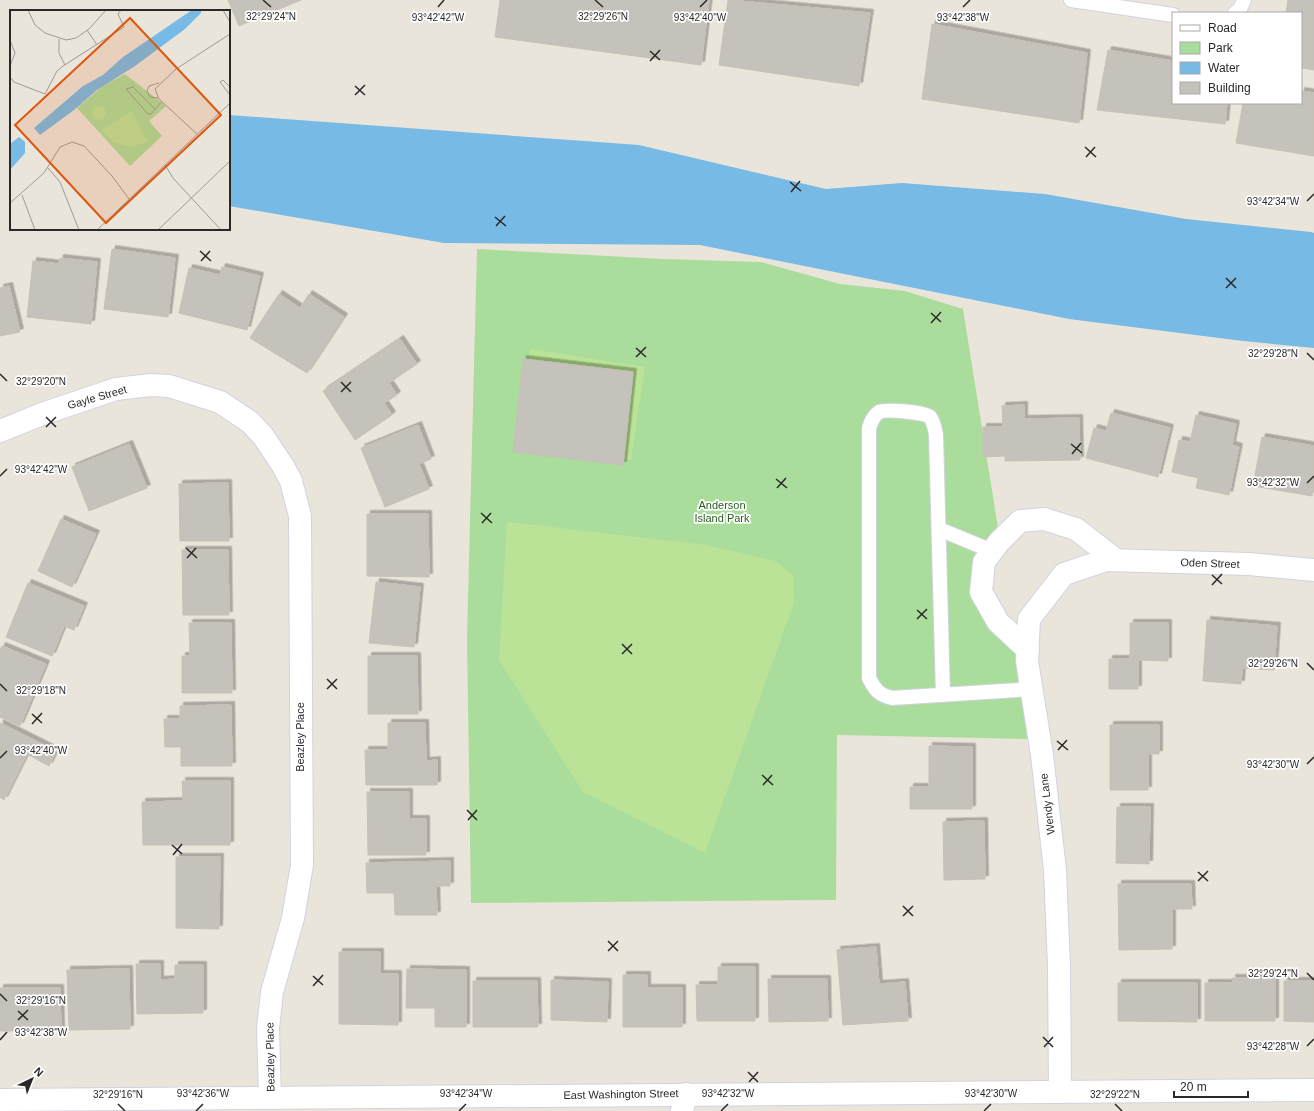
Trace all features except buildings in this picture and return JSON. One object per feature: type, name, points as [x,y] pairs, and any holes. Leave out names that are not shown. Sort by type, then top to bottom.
[{"type":"street","name":"Gayle Street","points":[[0,430],[116,389],[144,386],[169,386],[220,402]]},
{"type":"street","name":"Beazley Place","points":[[220,402],[250,422],[263,436],[291,481],[300,516],[302,865],[293,918],[272,992],[268,1028],[270,1098]]},
{"type":"street","points":[[1028,650],[998,622],[981,592],[984,562],[1020,521],[1044,519],[1076,529],[1111,560]]},
{"type":"street","name":"Oden Street","points":[[1111,560],[1249,564],[1314,570]]},
{"type":"street","name":"Wendy Lane","points":[[1060,1092],[1059,966],[1055,870],[1032,689],[1027,661],[1028,619],[1064,574],[1111,560]]},
{"type":"street","name":"East Washington Street","points":[[0,1100],[270,1098],[684,1102],[1060,1092],[1314,1090]]},
{"type":"lane","points":[[1071,0],[1172,15]]},
{"type":"lane","points":[[1237,12],[1240,10],[1244,0]]},
{"type":"lane","points":[[943,695],[936,435],[930,418],[925,414],[886,410],[878,413],[872,419],[869,428],[869,678],[874,689],[882,696],[892,698],[943,695],[1032,689]]},
{"type":"lane","points":[[939,529],[992,552]]},
{"type":"green space","name":"Anderson Island Park","points":[[477,249],[664,259],[761,262],[840,284],[905,291],[963,309],[998,528],[986,540],[975,566],[1018,654],[1027,739],[837,735],[836,900],[471,903],[467,638]]},
{"type":"green space","points":[[530,349],[645,367],[631,460],[516,443]]},
{"type":"green space","points":[[507,522],[706,545],[775,561],[793,575],[794,602],[705,853],[583,792],[499,660]]},
{"type":"water","points":[[230,115],[639,145],[826,189],[902,183],[1045,194],[1186,219],[1311,232],[1314,233],[1314,348],[1243,341],[1069,319],[700,245],[444,243],[230,206]]}]
